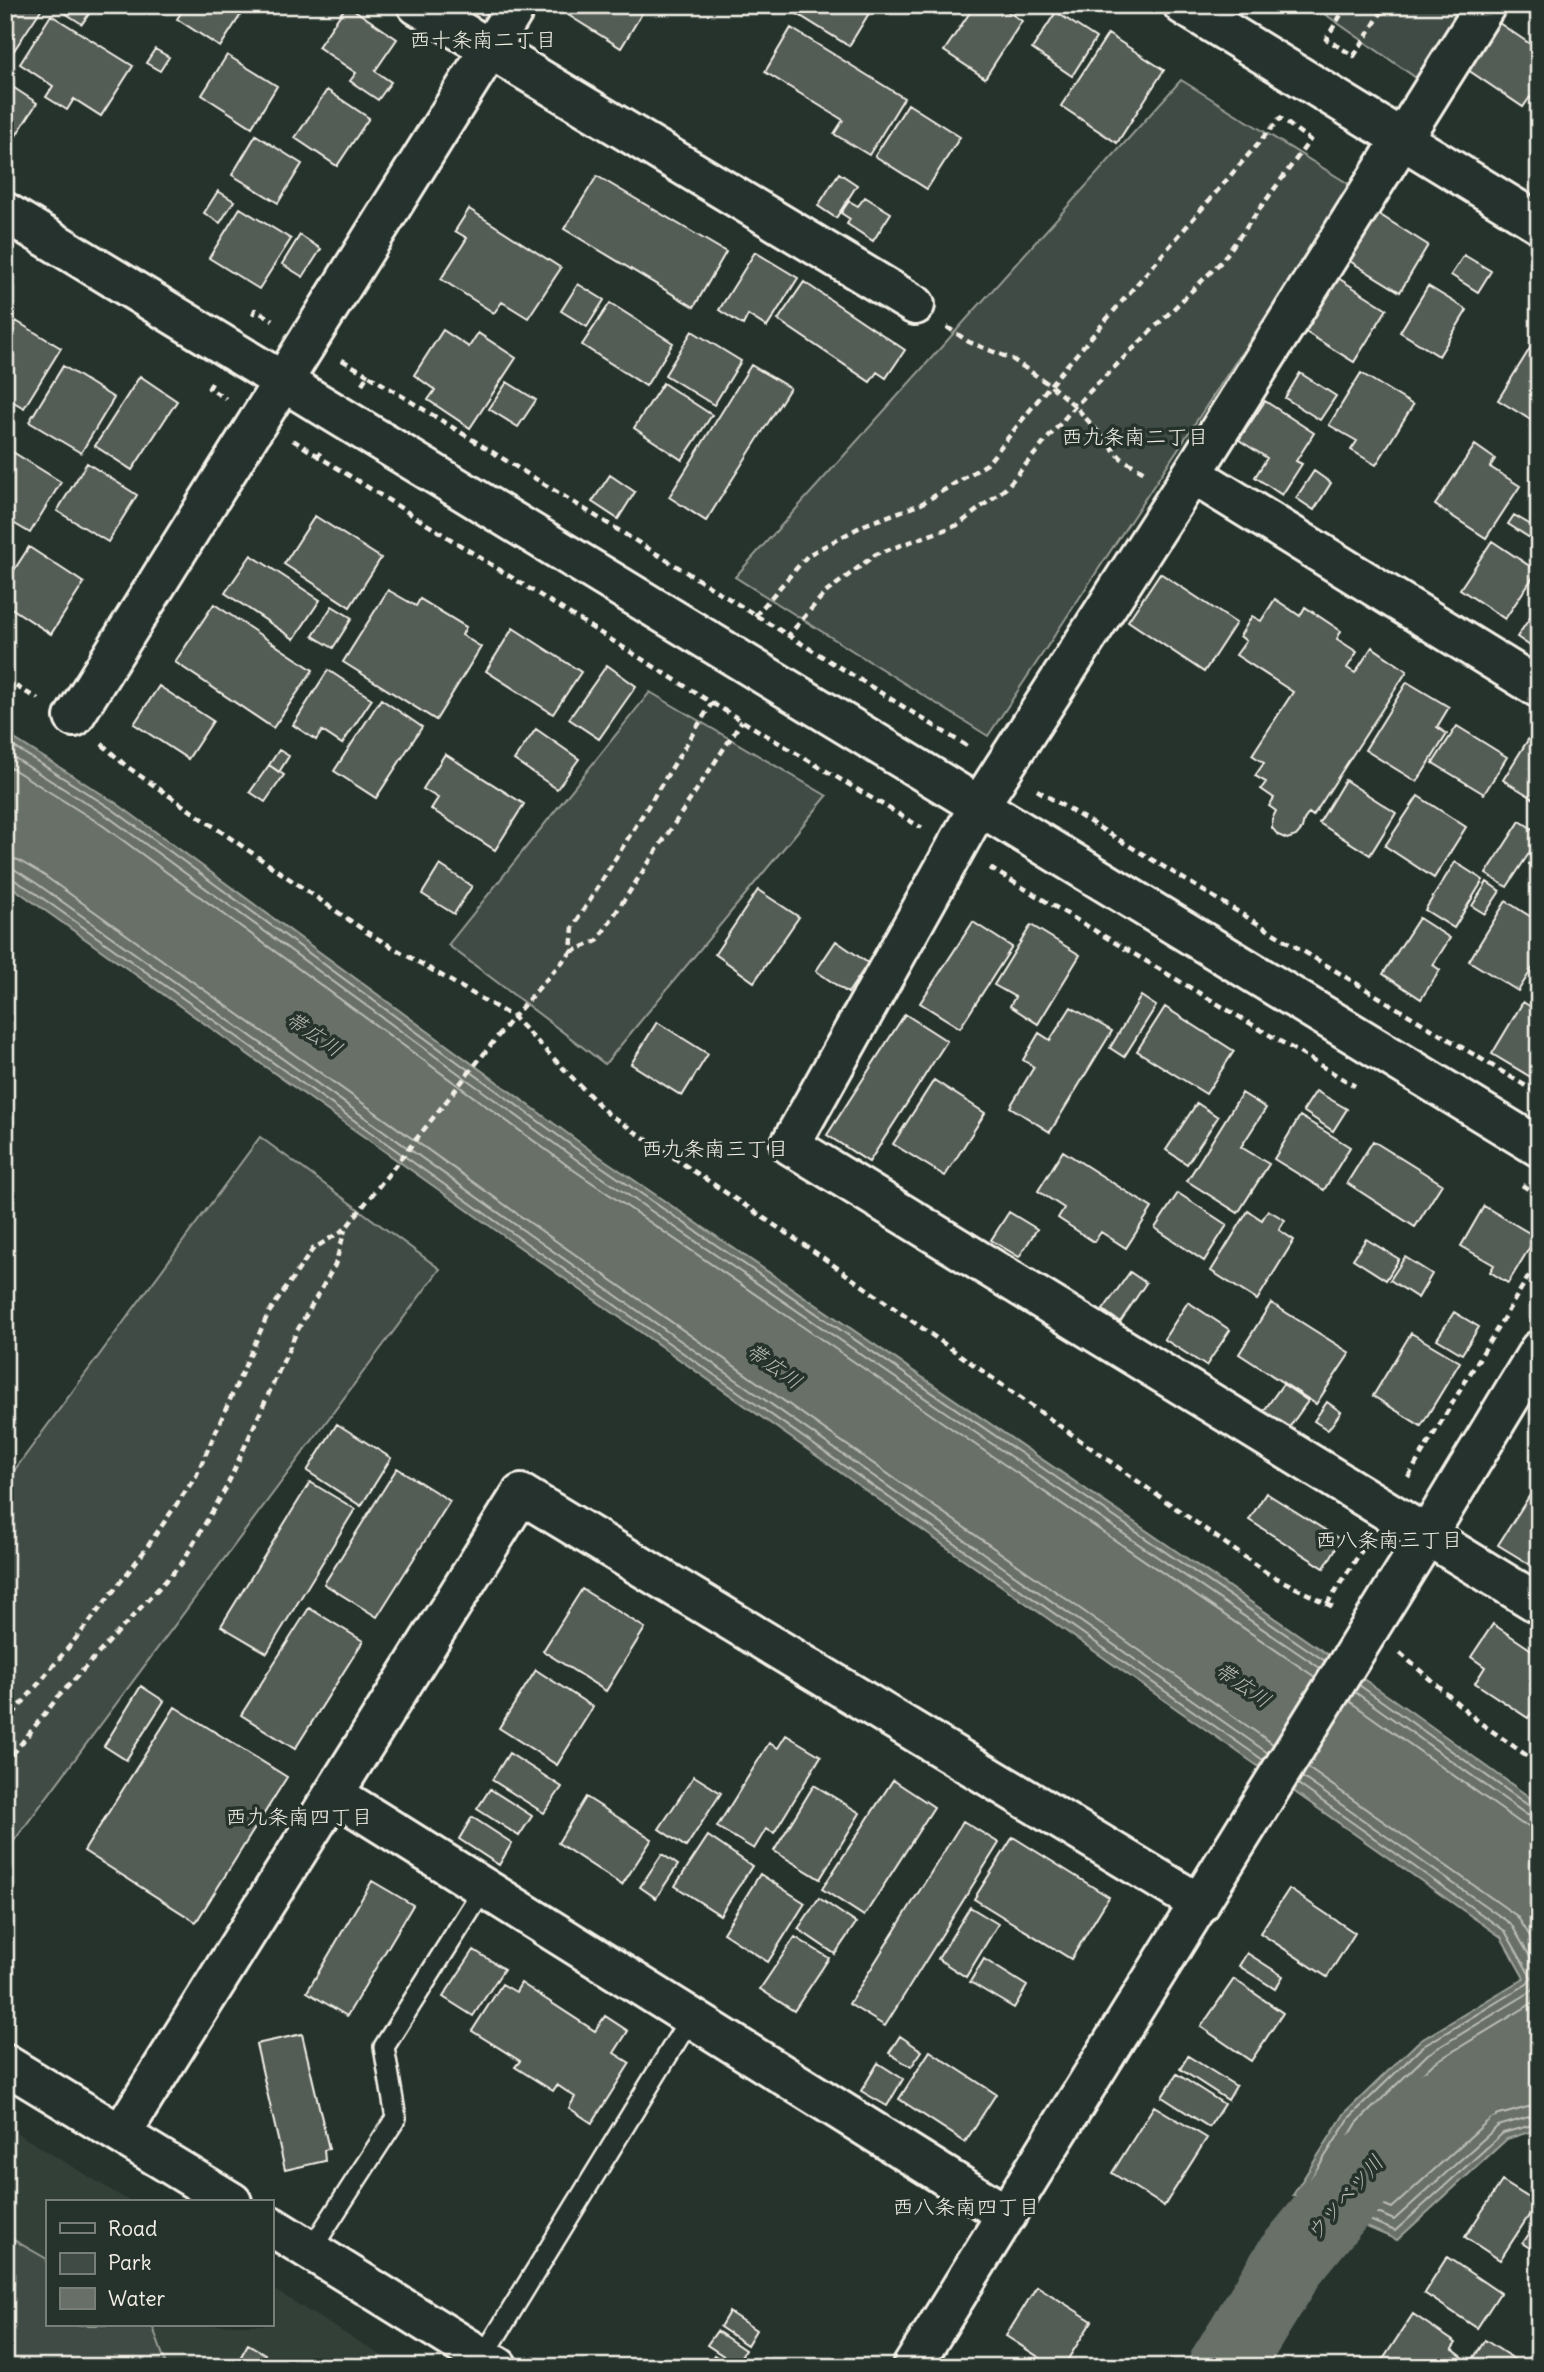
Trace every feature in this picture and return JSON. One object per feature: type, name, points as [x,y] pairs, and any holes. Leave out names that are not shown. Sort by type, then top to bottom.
[{"type":"street","points":[[417,5],[915,306]]},
{"type":"street","points":[[74,718],[491,51],[517,5]]},
{"type":"street","points":[[1183,5],[1539,223]]},
{"type":"street","points":[[1486,5],[1186,483],[979,806],[790,1145],[1539,1604]]},
{"type":"street","points":[[5,212],[1539,1147]]},
{"type":"street","points":[[1186,483],[1539,688]]},
{"type":"street","points":[[912,2367],[1200,1904],[1539,1350]]},
{"type":"street","points":[[121,2134],[521,1494],[1200,1904]]},
{"type":"street","points":[[334,1794],[1007,2215]]},
{"type":"street","points":[[5,2064],[229,2200]]},
{"type":"street","points":[[273,2228],[490,2362]]},
{"type":"lane","points":[[310,2250],[396,2118],[384,2047],[484,1888]]},
{"type":"lane","points":[[490,2362],[691,2017]]},
{"type":"path","points":[[1347,5],[1326,38],[1354,56],[1387,5]]},
{"type":"path","points":[[755,616],[808,555],[864,525],[921,504],[987,464],[1050,385],[1280,118],[1310,140],[1221,262],[1075,405],[1006,488],[958,526],[876,554],[824,594],[788,636]]},
{"type":"path","points":[[915,306],[969,342],[1012,359],[1050,385],[1075,405],[1121,458],[1186,483]]},
{"type":"path","points":[[1360,1089],[712,703],[318,456],[368,375],[1003,769],[1539,1094]]},
{"type":"path","points":[[5,681],[74,718],[126,766],[368,933],[513,1017],[607,1113],[834,1265],[1267,1573],[1327,1604],[1479,1722],[1539,1764]]},
{"type":"path","points":[[571,952],[573,927],[712,703]]},
{"type":"path","points":[[5,1724],[144,1553],[196,1476],[268,1314],[313,1249],[345,1229],[513,1017],[571,952],[597,941],[742,721]]},
{"type":"path","points":[[1515,1181],[1539,1196]]},
{"type":"path","points":[[5,1764],[58,1697],[182,1563],[226,1488],[297,1331],[335,1265],[345,1229]]},
{"type":"path","points":[[1327,1604],[1388,1510],[1539,1259]]},
{"type":"shaded area","points":[[5,2126],[128,2200],[46,2200],[46,2326],[273,2326],[273,2289],[400,2367],[5,2367]]},
{"type":"green space","points":[[1312,5],[1470,5],[1422,82]]},
{"type":"green space","points":[[1181,80],[1352,186],[988,736],[735,577]]},
{"type":"green space","points":[[650,692],[827,796],[605,1064],[448,945]]},
{"type":"green space","points":[[260,1137],[440,1269],[5,1853],[5,1483]]},
{"type":"green space","points":[[5,2235],[46,2258],[46,2326],[152,2326],[167,2367],[5,2367]]},
{"type":"water","name":"帯広川","points":[[5,733],[116,803],[590,1150],[1410,1711],[1539,1804],[1539,2129],[1507,2139],[1397,2240],[1293,2195],[1345,2113],[1418,2042],[1524,1978],[1501,1937],[5,882]]},
{"type":"building","points":[[5,5],[44,5],[5,64]]},
{"type":"building","points":[[88,5],[93,8],[82,24],[54,6]]},
{"type":"building","points":[[186,5],[247,5],[220,47],[177,19]]},
{"type":"building","points":[[347,5],[397,39],[375,71],[391,82],[378,100],[350,81],[356,73],[318,47]]},
{"type":"building","points":[[573,5],[647,5],[621,48],[568,15]]},
{"type":"building","points":[[783,5],[874,5],[849,46]]},
{"type":"building","points":[[975,5],[998,5],[1022,21],[985,78],[944,51]]},
{"type":"building","points":[[1056,12],[1096,38],[1072,76],[1032,49]]},
{"type":"building","points":[[51,15],[133,66],[101,116],[74,99],[67,110],[46,97],[53,86],[20,64]]},
{"type":"building","points":[[1499,23],[1539,50],[1539,103],[1530,97],[1523,107],[1468,70]]},
{"type":"building","points":[[791,28],[904,98],[869,155],[834,134],[843,120],[765,72]]},
{"type":"building","points":[[1108,34],[1164,70],[1117,143],[1061,106]]},
{"type":"building","points":[[155,49],[169,57],[160,71],[146,63]]},
{"type":"building","points":[[227,55],[277,86],[252,127],[202,95]]},
{"type":"building","points":[[5,82],[37,103],[8,148],[5,146]]},
{"type":"building","points":[[327,90],[369,118],[337,166],[295,138]]},
{"type":"building","points":[[908,104],[960,137],[927,189],[875,156]]},
{"type":"building","points":[[256,135],[302,164],[278,203],[232,175]]},
{"type":"building","points":[[839,173],[857,185],[836,218],[818,206]]},
{"type":"building","points":[[597,176],[726,252],[694,307],[564,229]]},
{"type":"building","points":[[218,191],[234,201],[220,223],[204,213]]},
{"type":"building","points":[[865,197],[891,213],[873,241],[847,224],[850,219],[841,213],[849,201],[858,206]]},
{"type":"building","points":[[240,208],[291,239],[259,289],[209,258]]},
{"type":"building","points":[[469,209],[561,268],[528,318],[502,302],[494,313],[441,279],[467,238],[455,231]]},
{"type":"building","points":[[1377,213],[1428,245],[1400,292],[1348,260]]},
{"type":"building","points":[[300,235],[321,249],[303,277],[282,264]]},
{"type":"building","points":[[755,252],[798,278],[767,327],[748,315],[743,325],[719,310]]},
{"type":"building","points":[[1464,255],[1491,271],[1478,292],[1451,275]]},
{"type":"building","points":[[1338,278],[1387,309],[1354,362],[1304,331]]},
{"type":"building","points":[[804,282],[905,350],[886,378],[877,372],[870,382],[778,320]]},
{"type":"building","points":[[578,284],[604,300],[587,327],[561,311]]},
{"type":"building","points":[[1428,286],[1467,310],[1439,356],[1400,332]]},
{"type":"building","points":[[610,303],[673,343],[646,386],[582,345]]},
{"type":"building","points":[[16,321],[61,348],[24,408],[5,397],[5,338]]},
{"type":"building","points":[[443,330],[469,347],[478,333],[516,358],[470,428],[428,400],[435,390],[414,375]]},
{"type":"building","points":[[692,331],[741,361],[714,405],[665,375]]},
{"type":"building","points":[[1537,337],[1539,338],[1539,425],[1498,400]]},
{"type":"building","points":[[751,365],[790,388],[706,521],[669,497]]},
{"type":"building","points":[[63,366],[114,398],[81,453],[29,422]]},
{"type":"building","points":[[1300,373],[1336,396],[1320,420],[1285,398]]},
{"type":"building","points":[[1361,373],[1413,405],[1376,465],[1351,450],[1357,441],[1329,425]]},
{"type":"building","points":[[140,376],[177,401],[132,470],[95,446]]},
{"type":"building","points":[[507,382],[536,400],[518,427],[489,409]]},
{"type":"building","points":[[663,383],[712,415],[682,460],[634,428]]},
{"type":"building","points":[[1265,401],[1314,433],[1296,461],[1302,464],[1282,495],[1255,477],[1267,458],[1239,440]]},
{"type":"building","points":[[1475,445],[1495,459],[1490,467],[1520,486],[1486,538],[1435,505]]},
{"type":"building","points":[[8,449],[61,482],[30,533],[5,518],[5,455]]},
{"type":"building","points":[[87,463],[137,495],[108,542],[57,511]]},
{"type":"building","points":[[1314,471],[1331,483],[1314,510],[1296,498]]},
{"type":"building","points":[[610,475],[635,492],[618,519],[592,502]]},
{"type":"building","points":[[1514,515],[1536,528],[1530,538],[1508,524]]},
{"type":"building","points":[[315,516],[381,558],[350,607],[284,564]]},
{"type":"building","points":[[1492,541],[1537,571],[1505,619],[1460,589]]},
{"type":"building","points":[[29,547],[84,583],[51,634],[5,604],[5,584]]},
{"type":"building","points":[[251,555],[320,600],[294,639],[225,593]]},
{"type":"building","points":[[1160,573],[1236,623],[1204,672],[1128,621]]},
{"type":"building","points":[[388,590],[416,606],[420,599],[466,627],[462,635],[481,647],[436,720],[343,662]]},
{"type":"building","points":[[1275,599],[1300,616],[1305,607],[1341,631],[1337,639],[1357,652],[1347,668],[1355,673],[1372,647],[1407,671],[1313,816],[1309,813],[1302,829],[1296,836],[1287,839],[1272,828],[1276,811],[1269,806],[1274,798],[1261,789],[1266,782],[1255,776],[1264,763],[1252,755],[1293,692],[1236,655],[1246,641],[1240,636],[1252,616],[1261,621]]},
{"type":"building","points":[[214,604],[313,670],[273,728],[175,662]]},
{"type":"building","points":[[1539,604],[1539,652],[1517,637]]},
{"type":"building","points":[[332,606],[352,618],[333,648],[313,636]]},
{"type":"building","points":[[513,628],[581,672],[553,714],[486,671]]},
{"type":"building","points":[[607,665],[636,686],[599,739],[569,719]]},
{"type":"building","points":[[328,670],[372,699],[342,744],[322,731],[316,740],[293,725]]},
{"type":"building","points":[[1407,682],[1449,707],[1437,727],[1447,734],[1417,782],[1365,750]]},
{"type":"building","points":[[159,686],[213,721],[188,759],[134,724]]},
{"type":"building","points":[[381,699],[422,727],[376,798],[334,771]]},
{"type":"building","points":[[1457,726],[1507,757],[1484,794],[1433,763]]},
{"type":"building","points":[[536,729],[579,759],[557,789],[514,760]]},
{"type":"building","points":[[1531,735],[1539,740],[1539,802],[1503,780]]},
{"type":"building","points":[[279,750],[289,756],[279,772],[269,765]]},
{"type":"building","points":[[445,754],[524,804],[495,850],[431,809],[438,798],[423,789]]},
{"type":"building","points":[[269,765],[284,775],[265,802],[250,792]]},
{"type":"building","points":[[1345,780],[1396,813],[1370,855],[1319,823]]},
{"type":"building","points":[[1418,796],[1466,827],[1434,878],[1385,846]]},
{"type":"building","points":[[1520,821],[1539,833],[1539,838],[1507,887],[1486,874]]},
{"type":"building","points":[[1539,848],[1539,870],[1529,864]]},
{"type":"building","points":[[1455,862],[1483,880],[1454,928],[1425,910]]},
{"type":"building","points":[[440,865],[472,886],[454,914],[422,894]]},
{"type":"building","points":[[1487,882],[1500,891],[1485,914],[1472,906]]},
{"type":"building","points":[[758,890],[799,917],[754,982],[715,954]]},
{"type":"building","points":[[1506,901],[1539,922],[1539,958],[1518,991],[1469,961]]},
{"type":"building","points":[[1419,918],[1450,938],[1433,965],[1440,970],[1421,999],[1383,974]]},
{"type":"building","points":[[973,922],[1012,947],[960,1028],[920,1003]]},
{"type":"building","points":[[1031,925],[1080,955],[1038,1024],[1010,1006],[1015,997],[994,985]]},
{"type":"building","points":[[836,941],[868,963],[848,993],[816,971]]},
{"type":"building","points":[[1141,996],[1156,1006],[1124,1057],[1110,1048]]},
{"type":"building","points":[[1523,1002],[1539,1012],[1539,1082],[1492,1054]]},
{"type":"building","points":[[1071,1007],[1112,1031],[1050,1132],[1010,1107],[1034,1067],[1023,1060],[1039,1033],[1050,1040]]},
{"type":"building","points":[[1165,1007],[1234,1051],[1206,1094],[1137,1051]]},
{"type":"building","points":[[905,1014],[947,1041],[869,1162],[827,1135]]},
{"type":"building","points":[[657,1022],[708,1054],[682,1096],[631,1064]]},
{"type":"building","points":[[934,1080],[985,1113],[945,1176],[893,1144]]},
{"type":"building","points":[[1316,1091],[1347,1109],[1333,1131],[1303,1111]]},
{"type":"building","points":[[1242,1093],[1266,1108],[1241,1147],[1269,1164],[1238,1213],[1187,1181]]},
{"type":"building","points":[[1197,1103],[1218,1117],[1187,1164],[1166,1150]]},
{"type":"building","points":[[1300,1116],[1350,1147],[1324,1190],[1274,1159]]},
{"type":"building","points":[[1373,1141],[1442,1184],[1415,1227],[1347,1183]]},
{"type":"building","points":[[1063,1151],[1152,1208],[1126,1248],[1101,1232],[1094,1242],[1058,1218],[1064,1208],[1038,1191]]},
{"type":"building","points":[[1178,1193],[1227,1225],[1204,1261],[1155,1228]]},
{"type":"building","points":[[1484,1206],[1536,1237],[1508,1283],[1490,1272],[1494,1265],[1461,1246]]},
{"type":"building","points":[[1268,1210],[1285,1220],[1279,1230],[1294,1240],[1257,1300],[1211,1271],[1248,1211],[1262,1220]]},
{"type":"building","points":[[1009,1212],[1037,1229],[1019,1257],[991,1240]]},
{"type":"building","points":[[1366,1239],[1399,1259],[1386,1280],[1353,1259]]},
{"type":"building","points":[[1405,1257],[1432,1274],[1418,1298],[1390,1280]]},
{"type":"building","points":[[1130,1272],[1146,1283],[1120,1322],[1103,1310]]},
{"type":"building","points":[[1188,1302],[1230,1330],[1206,1366],[1164,1339]]},
{"type":"building","points":[[1271,1303],[1350,1353],[1316,1404],[1239,1354]]},
{"type":"building","points":[[1454,1312],[1479,1327],[1462,1354],[1437,1339]]},
{"type":"building","points":[[1411,1333],[1460,1362],[1421,1426],[1373,1396]]},
{"type":"building","points":[[1283,1384],[1308,1401],[1288,1429],[1263,1412]]},
{"type":"building","points":[[1327,1402],[1341,1412],[1328,1430],[1314,1421]]},
{"type":"building","points":[[337,1424],[391,1458],[361,1506],[307,1471]]},
{"type":"building","points":[[397,1468],[450,1501],[377,1617],[324,1584]]},
{"type":"building","points":[[1539,1481],[1539,1570],[1498,1545]]},
{"type":"building","points":[[310,1482],[355,1509],[267,1653],[221,1626]]},
{"type":"building","points":[[1266,1493],[1341,1540],[1324,1568],[1249,1520]]},
{"type":"building","points":[[582,1589],[645,1628],[606,1691],[543,1651]]},
{"type":"building","points":[[309,1608],[363,1641],[295,1749],[241,1715]]},
{"type":"building","points":[[1493,1624],[1539,1655],[1539,1702],[1528,1718],[1475,1683],[1485,1667],[1471,1657]]},
{"type":"building","points":[[536,1670],[593,1707],[557,1765],[499,1728]]},
{"type":"building","points":[[141,1686],[164,1701],[126,1760],[104,1746]]},
{"type":"building","points":[[175,1707],[287,1777],[196,1922],[84,1851]]},
{"type":"building","points":[[786,1735],[821,1756],[774,1833],[766,1829],[754,1849],[717,1827],[769,1743],[778,1748]]},
{"type":"building","points":[[509,1753],[562,1787],[544,1813],[492,1780]]},
{"type":"building","points":[[694,1776],[721,1793],[686,1847],[659,1829]]},
{"type":"building","points":[[893,1780],[934,1807],[864,1916],[822,1889]]},
{"type":"building","points":[[814,1785],[860,1813],[820,1879],[774,1851]]},
{"type":"building","points":[[490,1789],[532,1816],[519,1836],[477,1809]]},
{"type":"building","points":[[586,1797],[652,1839],[622,1885],[558,1843]]},
{"type":"building","points":[[472,1817],[512,1843],[499,1865],[459,1839]]},
{"type":"building","points":[[963,1821],[999,1843],[885,2026],[849,2004]]},
{"type":"building","points":[[708,1836],[752,1866],[720,1915],[675,1886]]},
{"type":"building","points":[[1013,1837],[1109,1897],[1071,1959],[974,1899]]},
{"type":"building","points":[[662,1854],[678,1865],[656,1898],[640,1887]]},
{"type":"building","points":[[760,1874],[805,1903],[768,1962],[723,1933]]},
{"type":"building","points":[[372,1881],[413,1905],[347,2016],[307,1992]]},
{"type":"building","points":[[1289,1889],[1355,1933],[1327,1977],[1260,1933]]},
{"type":"building","points":[[819,1898],[856,1923],[835,1954],[798,1929]]},
{"type":"building","points":[[970,1907],[998,1924],[966,1977],[938,1959]]},
{"type":"building","points":[[795,1937],[829,1958],[794,2011],[760,1989]]},
{"type":"building","points":[[474,1950],[504,1969],[473,2016],[443,1997]]},
{"type":"building","points":[[1247,1953],[1283,1976],[1275,1989],[1239,1966]]},
{"type":"building","points":[[984,1959],[1027,1986],[1014,2008],[970,1982]]},
{"type":"building","points":[[1234,1979],[1283,2013],[1251,2061],[1201,2027]]},
{"type":"building","points":[[521,1983],[595,2031],[605,2016],[628,2031],[614,2053],[630,2063],[592,2123],[569,2108],[575,2097],[557,2085],[553,2091],[515,2067],[520,2061],[472,2031],[502,1984],[516,1992]]},
{"type":"building","points":[[302,2034],[329,2149],[324,2150],[325,2161],[285,2170],[256,2044]]},
{"type":"building","points":[[900,2036],[922,2051],[911,2067],[889,2053]]},
{"type":"building","points":[[930,2051],[996,2094],[965,2142],[899,2099]]},
{"type":"building","points":[[1188,2056],[1236,2086],[1228,2100],[1180,2069]]},
{"type":"building","points":[[878,2063],[903,2079],[887,2106],[861,2091]]},
{"type":"building","points":[[1177,2074],[1224,2104],[1209,2127],[1162,2097]]},
{"type":"building","points":[[1154,2106],[1207,2138],[1164,2206],[1112,2173]]},
{"type":"building","points":[[1502,2181],[1537,2203],[1500,2260],[1465,2237]]},
{"type":"building","points":[[1539,2217],[1539,2254],[1522,2243]]},
{"type":"building","points":[[1447,2257],[1500,2293],[1477,2328],[1424,2293]]},
{"type":"building","points":[[1037,2286],[1092,2321],[1063,2367],[1054,2367],[1006,2336]]},
{"type":"building","points":[[729,2312],[756,2330],[747,2345],[720,2327]]},
{"type":"building","points":[[1413,2314],[1456,2343],[1452,2349],[1464,2358],[1459,2367],[1378,2367]]},
{"type":"building","points":[[717,2331],[745,2350],[736,2364],[707,2345]]},
{"type":"building","points":[[1485,2340],[1526,2367],[1468,2367]]},
{"type":"building","points":[[248,2344],[265,2354],[258,2367],[235,2367]]},
{"type":"building","points":[[714,2355],[733,2367],[707,2367]]},
{"type":"building","points":[[315,2359],[327,2367],[311,2367]]},
{"type":"waterway","name":"ウツベツ川","points":[[1225,2367],[1291,2260],[1364,2171],[1438,2107],[1539,2046]]},
{"type":"district","name":"西十条南二丁目","points":[[483,40]]},
{"type":"district","name":"西九条南二丁目","points":[[1135,437]]},
{"type":"district","name":"西九条南三丁目","points":[[715,1149]]},
{"type":"district","name":"西八条南三丁目","points":[[1389,1540]]},
{"type":"district","name":"西九条南四丁目","points":[[299,1817]]},
{"type":"district","name":"西八条南四丁目","points":[[966,2207]]}]
